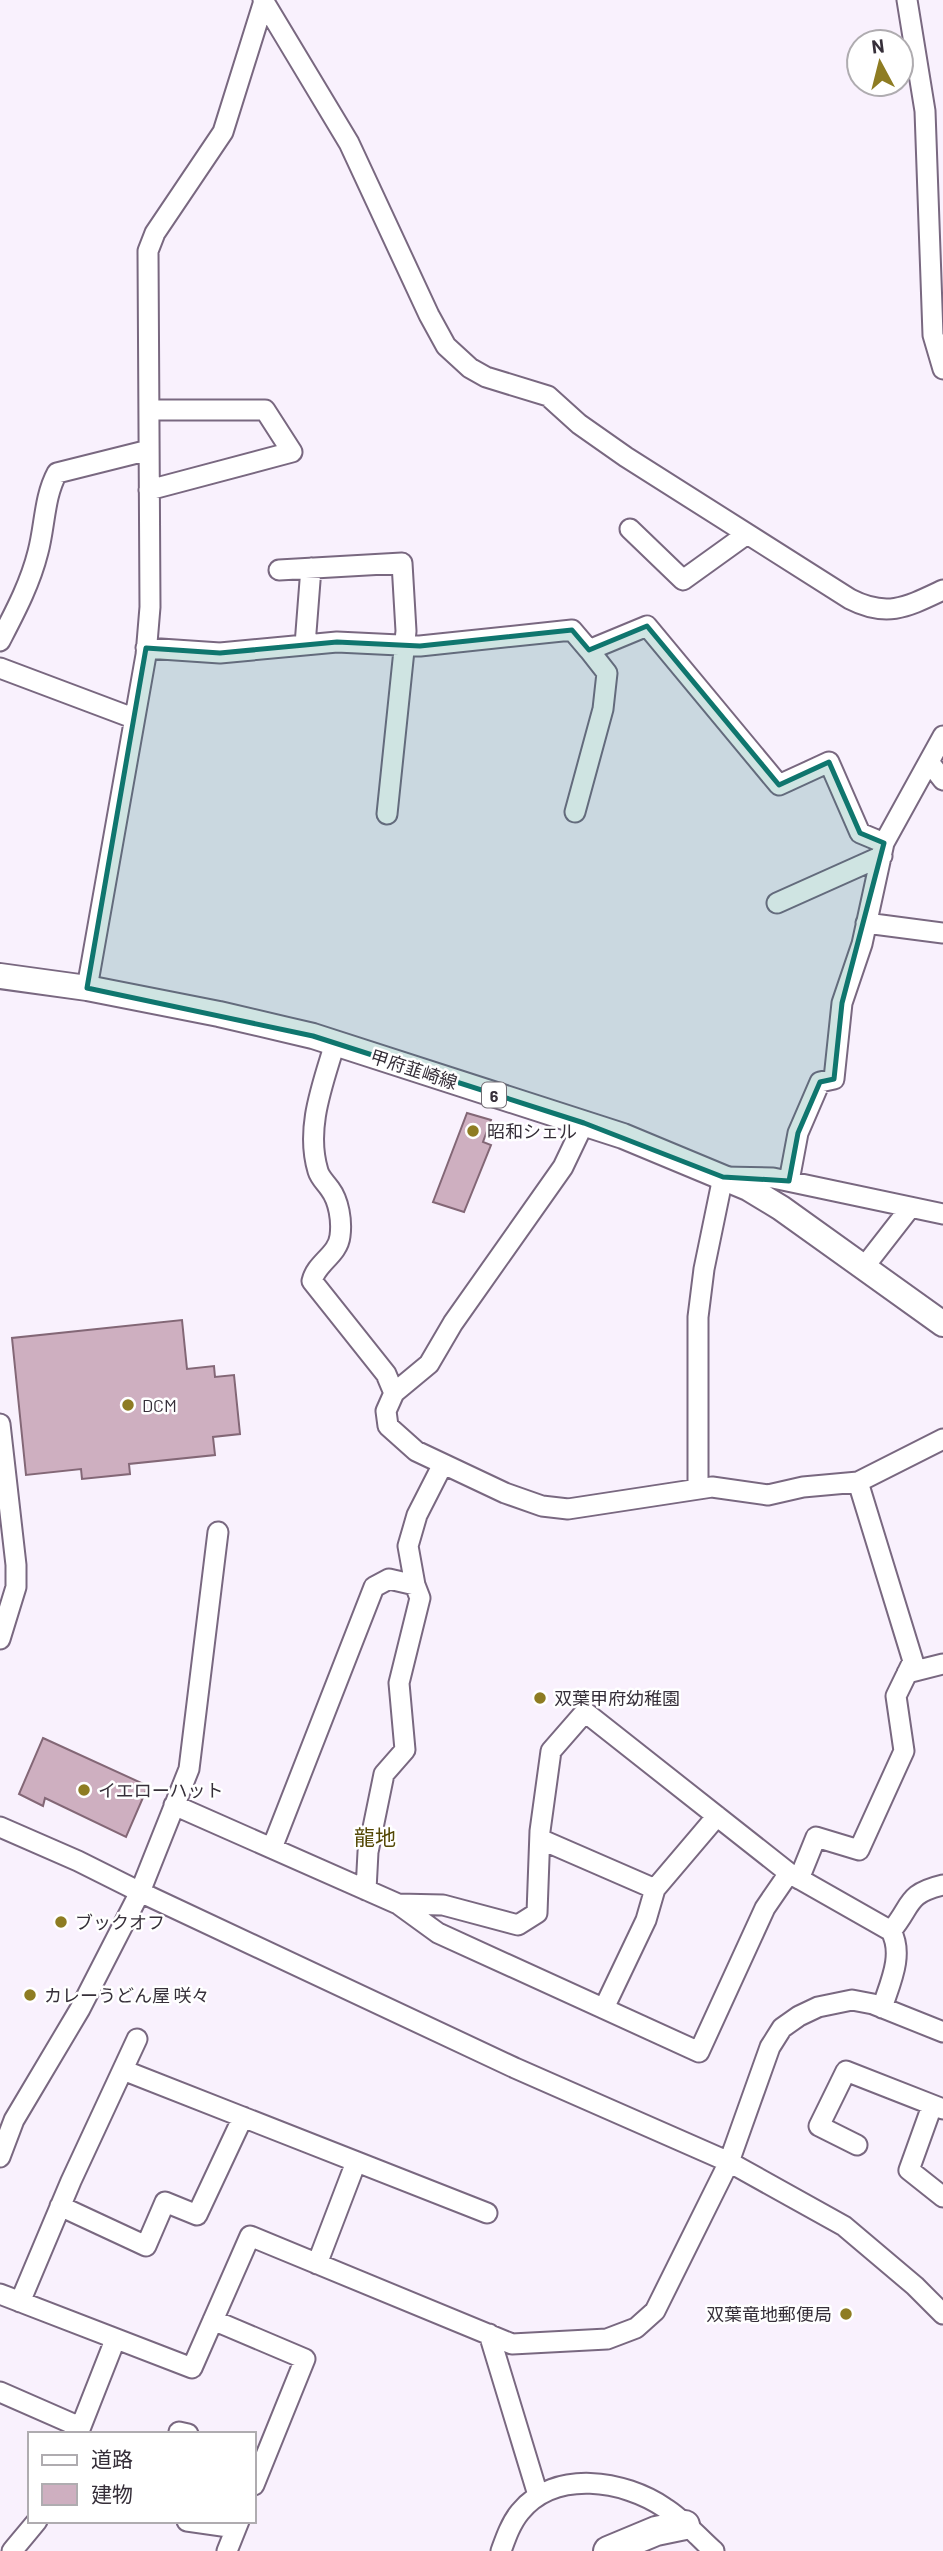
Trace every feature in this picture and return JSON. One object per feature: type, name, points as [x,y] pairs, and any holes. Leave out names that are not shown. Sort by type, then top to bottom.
[{"type":"highway","points":[[608,2551],[656,2531],[685,2525]]},
{"type":"main road","name":"甲府韮崎線","points":[[0,976],[87,988],[219,1014],[335,1043],[623,1136],[748,1188],[781,1208],[943,1324]]},
{"type":"street","points":[[907,0],[925,111],[933,335],[943,369]]},
{"type":"street","points":[[87,988],[146,648],[150,607],[148,251],[155,233],[223,132],[264,1]]},
{"type":"street","points":[[264,1],[349,143],[446,346],[470,368],[486,377],[548,396],[579,424],[747,534],[868,608],[889,610],[909,607],[943,590]]},
{"type":"street","points":[[149,410],[265,410],[292,452],[149,490]]},
{"type":"street","points":[[0,641],[27,590],[39,550],[51,485],[57,474],[149,450]]},
{"type":"street","points":[[630,529],[683,580],[747,534]]},
{"type":"street","points":[[279,570],[402,563],[406,631],[387,814]]},
{"type":"street","points":[[305,645],[311,568]]},
{"type":"street","points":[[589,650],[647,626],[779,785],[829,762],[860,833],[883,849]]},
{"type":"street","points":[[146,648],[220,653],[337,642],[420,646],[572,630],[607,673],[603,709],[575,812]]},
{"type":"street","points":[[0,668],[133,718]]},
{"type":"street","points":[[789,1181],[798,1133],[820,1082],[834,1079],[842,1003],[866,923],[883,849],[943,736]]},
{"type":"street","points":[[929,762],[943,780]]},
{"type":"street","points":[[777,903],[883,849]]},
{"type":"street","points":[[866,923],[943,933]]},
{"type":"street","points":[[335,1043],[315,1108],[314,1155],[319,1175],[332,1191],[338,1205],[340,1237],[336,1250],[314,1272],[312,1281],[386,1374],[394,1393]]},
{"type":"street","points":[[584,1124],[563,1167],[453,1323],[429,1364],[394,1393],[386,1411],[388,1426],[416,1451],[505,1493],[542,1506],[568,1509],[712,1487],[768,1495],[803,1487],[858,1482],[943,1439]]},
{"type":"street","points":[[698,1489],[698,1317],[704,1269],[723,1177],[773,1178],[943,1214]]},
{"type":"street","points":[[864,1267],[910,1208]]},
{"type":"street","points":[[0,1424],[16,1565],[16,1587],[0,1639]]},
{"type":"street","points":[[366,1890],[368,1852],[384,1773],[405,1750],[399,1683],[420,1598],[408,1546],[417,1515],[443,1464]]},
{"type":"street","points":[[174,1805],[398,1904],[438,1933],[699,2052],[765,1908],[794,1876],[817,1837],[859,1850],[904,1751],[896,1696],[913,1661],[858,1482]]},
{"type":"street","points":[[0,2157],[14,2120],[80,2009],[140,1892],[190,1769],[218,1532]]},
{"type":"street","points":[[272,1848],[374,1587],[389,1579],[415,1585]]},
{"type":"street","points":[[907,1673],[943,1664]]},
{"type":"street","points":[[398,1904],[443,1905],[518,1925],[537,1913],[540,1839],[551,1751],[585,1712],[794,1876],[891,1931],[897,1942],[895,1967],[882,2008]]},
{"type":"street","points":[[604,2008],[646,1920],[655,1889],[717,1816]]},
{"type":"street","points":[[0,1827],[78,1861],[515,2068],[729,2162],[844,2227],[915,2286],[943,2314]]},
{"type":"street","points":[[540,1839],[655,1889]]},
{"type":"street","points":[[891,1931],[905,1915],[909,1900],[923,1889],[943,1885]]},
{"type":"street","points":[[0,2294],[192,2368],[250,2236],[512,2344],[607,2339],[636,2328],[656,2311],[729,2162],[770,2047],[782,2028],[799,2016],[835,2002],[852,2000],[882,2008],[943,2032]]},
{"type":"street","points":[[20,2302],[60,2206],[137,2039]]},
{"type":"street","points":[[123,2070],[487,2213]]},
{"type":"street","points":[[857,2145],[819,2126],[846,2071],[937,2107],[909,2170],[943,2197]]},
{"type":"street","points":[[60,2206],[146,2246],[165,2202],[197,2216],[243,2118]]},
{"type":"street","points":[[317,2264],[356,2162]]},
{"type":"street","points":[[214,2320],[305,2359],[262,2445],[256,2475]]},
{"type":"street","points":[[489,2334],[538,2495]]},
{"type":"street","points":[[0,2392],[79,2431],[115,2340]]},
{"type":"street","points":[[501,2551],[509,2528],[520,2511],[538,2495],[563,2486],[588,2483],[608,2484],[635,2492],[665,2508],[714,2551]]},
{"type":"street","points":[[12,2551],[35,2523]]},
{"type":"street","points":[[212,2523],[238,2525],[227,2551]]},
{"type":"highlighted area","points":[[647,626],[779,785],[829,762],[860,833],[884,843],[842,1003],[834,1079],[820,1082],[798,1133],[789,1181],[723,1177],[584,1123],[313,1036],[87,988],[146,648],[220,653],[337,642],[420,646],[572,630],[589,650]]},
{"type":"building","points":[[467,1113],[491,1120],[483,1142],[491,1145],[464,1212],[433,1202]]},
{"type":"building","name":"DCM","points":[[182,1320],[187,1369],[214,1366],[215,1377],[234,1375],[240,1434],[213,1437],[215,1455],[129,1464],[130,1474],[82,1479],[81,1469],[26,1475],[12,1338]]},
{"type":"building","name":"イエローハット","points":[[43,1738],[148,1786],[126,1837],[45,1798],[43,1806],[19,1794]]},
{"type":"place","name":"昭和シェル","points":[[473,1131]]},
{"type":"place","name":"DCM","points":[[128,1405]]},
{"type":"place","name":"双葉甲府幼稚園","points":[[540,1698]]},
{"type":"place","name":"イエローハット","points":[[84,1790]]},
{"type":"place","name":"ブックオフ","points":[[61,1922]]},
{"type":"place","name":"カレーうどん屋 咲々","points":[[30,1995]]},
{"type":"place","name":"双葉竜地郵便局","points":[[846,2314]]},
{"type":"district","name":"龍地","points":[[375,1836]]}]
